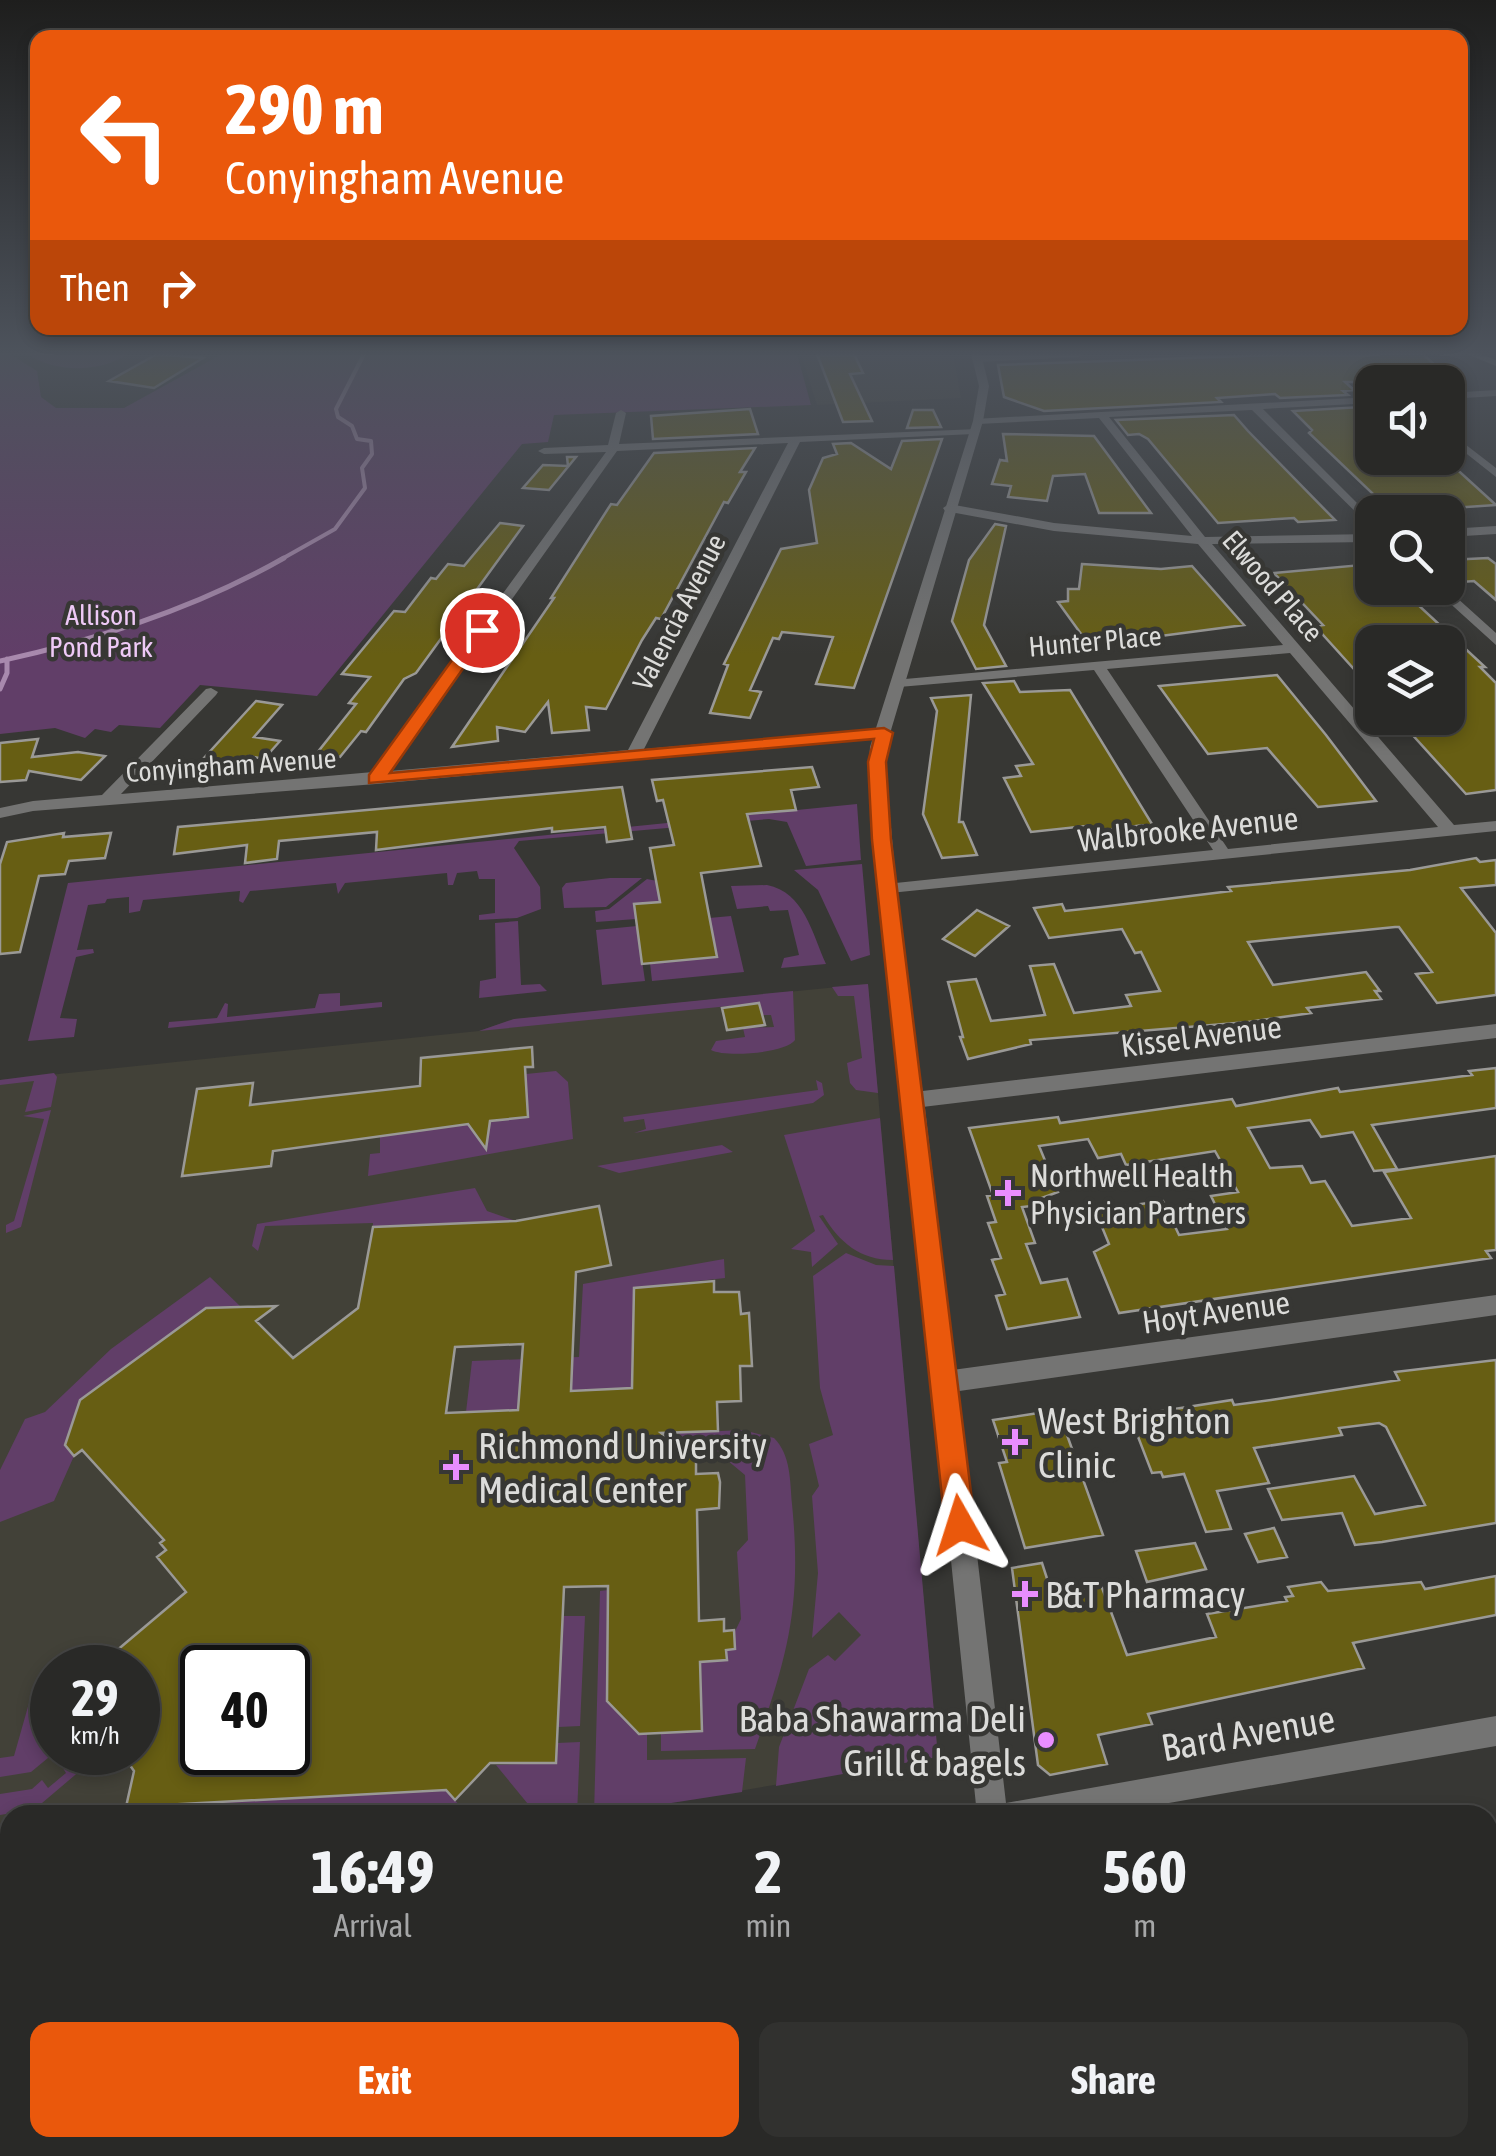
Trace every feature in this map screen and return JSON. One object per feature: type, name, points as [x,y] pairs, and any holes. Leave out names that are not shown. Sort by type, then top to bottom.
[{"type":"street","points":[[376,779],[608,455]]},
{"type":"street","name":"Valencia Avenue","points":[[634,756],[788,455]]},
{"type":"street","points":[[967,455],[877,762],[886,890],[914,1100],[991,1805]]},
{"type":"street","name":"Elwood Place","points":[[1133,455],[1203,543],[1450,831]]},
{"type":"street","points":[[1303,455],[1355,507]]},
{"type":"street","points":[[1473,455],[1496,474]]},
{"type":"street","points":[[949,508],[1075,532],[1203,543],[1355,539]]},
{"type":"street","points":[[1465,532],[1496,530]]},
{"type":"street","points":[[1457,605],[1496,641]]},
{"type":"street","name":"Hunter Place","points":[[899,683],[1295,648]]},
{"type":"street","points":[[1098,666],[1224,856]]},
{"type":"street","points":[[106,800],[211,692]]},
{"type":"street","name":"Conyingham Avenue","points":[[0,813],[33,806],[884,733]]},
{"type":"street","name":"Walbrooke Avenue","points":[[886,890],[1496,826]]},
{"type":"street","name":"Kissel Avenue","points":[[914,1100],[1496,1031]]},
{"type":"street","name":"Hoyt Avenue","points":[[945,1382],[1496,1305]]},
{"type":"street","name":"Bard Avenue","points":[[1071,1805],[1496,1730]]},
{"type":"shaded area","name":"Richmond University Medical Center","points":[[868,984],[938,1757],[657,1805],[0,1805],[0,1080],[479,1031],[514,1019]]},
{"type":"green space","name":"Allison Pond Park","points":[[0,455],[513,455],[317,696],[200,685],[160,728],[119,725],[111,732],[95,729],[85,738],[55,728],[0,734]]},
{"type":"green space","points":[[857,804],[861,860],[806,866],[787,822],[769,819],[519,841],[514,848],[540,887],[541,909],[517,918],[479,920],[479,915],[495,913],[495,879],[479,879],[477,871],[457,873],[453,885],[448,885],[447,873],[345,883],[338,894],[336,883],[250,891],[243,903],[239,901],[240,891],[143,900],[140,911],[129,913],[129,897],[107,899],[105,903],[88,905],[77,950],[93,949],[94,953],[76,957],[60,1018],[77,1019],[74,1037],[28,1041],[68,883]]},
{"type":"green space","points":[[862,864],[870,955],[851,961],[818,890],[794,870]]},
{"type":"green space","points":[[642,878],[606,907],[564,908],[562,888],[566,883]]},
{"type":"green space","points":[[647,879],[662,882],[660,902],[636,919],[596,922],[595,911],[609,909]]},
{"type":"green space","points":[[767,885],[780,889],[798,905],[826,964],[781,968],[784,958],[799,955],[788,910],[770,911],[768,906],[737,909],[731,886]]},
{"type":"green space","points":[[731,916],[744,972],[652,981],[650,963],[716,957],[709,918]]},
{"type":"green space","points":[[518,921],[521,985],[540,984],[547,991],[479,998],[480,981],[496,978],[495,923]]},
{"type":"green space","points":[[637,926],[645,981],[602,985],[596,930]]},
{"type":"green space","points":[[868,984],[878,1093],[856,1090],[850,1083],[847,1063],[862,1058],[854,996],[838,996],[832,987]]},
{"type":"green space","points":[[793,991],[795,1040],[755,1053],[711,1050],[716,1041],[745,1037],[743,1028],[774,1027],[771,1015],[762,1015],[759,1003],[479,1031],[514,1019]]},
{"type":"green space","points":[[340,993],[340,1006],[382,1002],[382,1007],[168,1028],[169,1022],[217,1018],[225,1003],[227,1017],[315,1008],[319,994]]},
{"type":"green space","points":[[556,1071],[568,1082],[573,1139],[368,1176],[370,1154],[380,1153],[380,1134],[528,1117],[526,1074]]},
{"type":"green space","points":[[54,1073],[57,1077],[51,1107],[25,1112],[34,1081],[0,1085],[0,1080]]},
{"type":"green space","points":[[816,1080],[822,1083],[824,1095],[813,1103],[634,1133],[646,1129],[644,1119],[624,1122],[623,1117],[818,1090]]},
{"type":"green space","points":[[51,1110],[21,1227],[6,1233],[6,1225],[14,1221],[44,1119],[23,1116]]},
{"type":"green space","points":[[880,1118],[893,1260],[870,1257],[852,1248],[823,1215],[819,1216],[838,1244],[812,1267],[811,1252],[791,1249],[815,1231],[784,1135]]},
{"type":"green space","points":[[722,1145],[733,1152],[619,1173],[597,1166]]},
{"type":"green space","points":[[475,1188],[487,1211],[516,1221],[373,1227],[373,1223],[265,1226],[258,1251],[252,1246],[257,1224]]},
{"type":"green space","points":[[846,1253],[876,1265],[894,1266],[938,1757],[776,1786],[779,1747],[809,1669],[828,1655],[835,1661],[861,1635],[839,1612],[812,1638],[818,1573],[812,1496],[819,1486],[809,1444],[833,1435],[820,1388],[813,1276]]},
{"type":"green space","points":[[724,1259],[725,1278],[634,1288],[632,1388],[571,1391],[571,1376],[521,1378],[518,1410],[466,1412],[472,1361],[579,1357],[583,1284]]},
{"type":"green space","points":[[210,1277],[241,1307],[206,1308],[80,1400],[69,1432],[74,1438],[65,1445],[74,1456],[54,1501],[0,1522],[0,1470],[25,1419],[45,1412],[111,1349]]},
{"type":"green space","points":[[743,1430],[774,1438],[789,1469],[795,1572],[784,1657],[755,1749],[661,1751],[661,1733],[702,1730],[701,1662],[726,1660],[726,1650],[741,1619],[737,1552],[748,1540],[745,1475],[727,1460],[710,1460],[678,1433]]},
{"type":"green space","points":[[608,1590],[607,1701],[639,1733],[647,1733],[647,1760],[746,1758],[742,1792],[658,1805],[594,1805],[600,1591]]},
{"type":"green space","points":[[563,1616],[585,1616],[580,1726],[558,1727]]},
{"type":"green space","points":[[30,1700],[30,1772],[0,1777],[0,1758],[14,1756]]},
{"type":"green space","points":[[580,1742],[577,1805],[529,1805],[496,1765],[556,1763],[557,1743]]},
{"type":"green space","points":[[64,1775],[75,1775],[40,1805],[0,1805],[0,1794],[32,1789],[42,1780],[48,1788]]},
{"type":"green space","points":[[446,1790],[459,1805],[164,1805]]},
{"type":"building","points":[[653,455],[751,455],[740,472],[746,472],[728,503],[724,502],[661,619],[656,618],[642,640],[606,709],[586,707],[589,730],[552,733],[548,702],[525,732],[497,727],[498,741],[452,747],[554,598],[611,504],[617,505]]},
{"type":"building","points":[[869,455],[891,469],[897,455],[936,455],[854,688],[816,684],[833,637],[782,632],[779,639],[773,638],[750,690],[761,692],[750,718],[710,713],[728,665],[724,664],[781,549],[817,543],[809,490],[823,458]]},
{"type":"building","points":[[1006,455],[1108,455],[1151,513],[1099,513],[1085,474],[1053,476],[1047,501],[1008,497],[1011,486],[992,484],[1000,460],[1007,461]]},
{"type":"building","points":[[1161,455],[1271,455],[1335,520],[1298,522],[1294,518],[1218,523]]},
{"type":"building","points":[[1332,455],[1355,455],[1355,475],[1463,475],[1496,505],[1465,507],[1465,495],[1374,495]]},
{"type":"building","points":[[567,457],[576,457],[549,490],[523,488],[543,465],[568,466]]},
{"type":"building","points":[[500,523],[523,526],[416,673],[404,679],[366,732],[361,731],[340,757],[317,753],[356,704],[349,703],[370,677],[342,674],[394,611],[405,612],[431,578],[436,579],[448,564],[464,566]]},
{"type":"building","points":[[995,524],[1006,526],[984,625],[1006,666],[976,669],[952,621],[969,560]]},
{"type":"building","points":[[1488,558],[1496,564],[1496,600],[1474,581],[1465,582],[1465,559]]},
{"type":"building","points":[[1082,564],[1161,569],[1192,566],[1244,625],[1115,642],[1103,636],[1084,638],[1058,602],[1068,601],[1068,589],[1079,589]]},
{"type":"building","points":[[1355,566],[1355,605],[1418,605],[1440,625],[1355,625],[1355,670],[1315,626],[1323,625],[1274,573]]},
{"type":"building","points":[[1465,648],[1496,683],[1496,790],[1466,794],[1413,735],[1465,735]]},
{"type":"building","points":[[1277,675],[1376,801],[1318,807],[1267,748],[1208,754],[1159,686]]},
{"type":"building","points":[[1014,681],[1020,692],[1070,690],[1152,824],[1090,832],[1086,826],[1031,832],[1004,778],[1021,776],[1016,766],[1033,764],[983,683]]},
{"type":"building","points":[[971,695],[959,822],[963,822],[977,855],[942,858],[923,814],[937,711],[931,698]]},
{"type":"building","points":[[256,701],[282,705],[254,737],[280,741],[264,759],[249,756],[242,764],[203,759]]},
{"type":"building","points":[[38,739],[32,757],[78,752],[105,756],[81,780],[29,771],[26,780],[0,782],[0,743]]},
{"type":"building","points":[[812,767],[819,787],[791,790],[796,810],[747,814],[761,866],[701,873],[717,957],[642,964],[634,904],[660,902],[650,848],[674,845],[663,800],[657,801],[652,780]]},
{"type":"building","points":[[622,787],[632,839],[607,842],[605,827],[552,832],[552,828],[376,850],[377,832],[279,841],[277,859],[245,863],[247,845],[174,854],[178,827]]},
{"type":"building","points":[[64,833],[63,837],[111,833],[105,858],[69,861],[65,874],[39,876],[20,952],[0,954],[0,864],[7,842]]},
{"type":"building","points":[[1476,858],[1480,862],[1496,860],[1496,885],[1461,888],[1496,933],[1496,995],[1437,1003],[1416,974],[1432,972],[1399,927],[1248,942],[1273,985],[1366,972],[1380,991],[1375,991],[1381,999],[1307,1008],[1311,1013],[1248,1022],[1030,1040],[1031,1044],[968,1059],[948,982],[976,979],[991,1021],[1045,1015],[1030,966],[1054,964],[1074,1013],[1131,1006],[1126,995],[1160,991],[1141,952],[1135,953],[1122,929],[1049,938],[1034,908],[1062,904],[1065,911],[1101,907],[1231,891],[1228,887],[1410,870]]},
{"type":"building","points":[[977,910],[1009,926],[975,956],[943,939]]},
{"type":"building","points":[[759,1003],[765,1025],[727,1030],[722,1008]]},
{"type":"building","points":[[532,1047],[533,1067],[525,1067],[528,1117],[490,1121],[486,1149],[468,1124],[273,1151],[271,1166],[182,1176],[197,1089],[253,1083],[250,1105],[420,1086],[421,1058]]},
{"type":"building","points":[[1496,1068],[1496,1108],[1372,1125],[1397,1169],[1374,1171],[1353,1132],[1321,1137],[1310,1120],[1248,1128],[1270,1168],[1302,1166],[1311,1183],[1325,1181],[1352,1226],[1411,1218],[1384,1172],[1496,1156],[1496,1250],[1486,1251],[1491,1258],[1119,1313],[1094,1252],[1109,1244],[1095,1210],[1163,1201],[1179,1235],[1227,1229],[1211,1196],[1238,1192],[1215,1151],[1126,1165],[1121,1154],[1098,1158],[1088,1139],[1039,1146],[1058,1192],[1039,1199],[1041,1205],[1022,1207],[1035,1243],[1026,1244],[1041,1283],[1067,1279],[1080,1317],[1007,1329],[996,1296],[1005,1294],[992,1260],[1001,1258],[988,1223],[996,1222],[987,1196],[993,1195],[969,1128],[1058,1117],[1060,1123],[1232,1099],[1236,1106],[1338,1088],[1340,1092],[1472,1075],[1469,1071]]},
{"type":"building","points":[[599,1206],[611,1265],[576,1272],[571,1391],[632,1388],[634,1288],[714,1281],[714,1292],[739,1292],[741,1314],[749,1313],[752,1366],[740,1366],[741,1401],[717,1402],[718,1431],[661,1433],[696,1461],[696,1474],[718,1473],[720,1482],[719,1508],[697,1510],[699,1621],[724,1619],[724,1631],[734,1630],[735,1649],[726,1650],[727,1660],[700,1662],[702,1731],[639,1734],[607,1701],[608,1586],[564,1587],[556,1763],[490,1763],[455,1800],[446,1790],[126,1805],[133,1775],[160,1775],[160,1645],[123,1645],[186,1592],[157,1557],[166,1550],[160,1543],[164,1540],[82,1450],[74,1456],[65,1445],[80,1400],[206,1308],[276,1306],[256,1321],[293,1358],[358,1308],[373,1227],[516,1221]],"holes":[[[523,1344],[518,1410],[446,1413],[455,1347]]]},
{"type":"building","points":[[1496,1360],[1496,1523],[1382,1542],[1355,1545],[1342,1513],[1282,1520],[1268,1489],[1354,1476],[1375,1514],[1425,1505],[1386,1427],[1379,1423],[1339,1428],[1342,1435],[1254,1448],[1269,1483],[1217,1491],[1231,1529],[1206,1532],[1184,1474],[1163,1477],[1161,1472],[1152,1473],[1130,1416],[1232,1400],[1234,1405],[1271,1400],[1399,1380],[1395,1372]]},
{"type":"building","points":[[1058,1410],[1103,1535],[1025,1548],[999,1463],[1007,1462],[993,1420]]},
{"type":"building","points":[[1274,1528],[1287,1557],[1258,1562],[1245,1534]]},
{"type":"building","points":[[1195,1543],[1206,1569],[1147,1582],[1136,1551]]},
{"type":"building","points":[[1042,1563],[1052,1594],[1101,1585],[1127,1655],[1216,1637],[1207,1614],[1287,1601],[1285,1597],[1293,1596],[1288,1587],[1321,1582],[1328,1591],[1421,1582],[1425,1589],[1496,1576],[1496,1615],[1353,1643],[1364,1668],[1148,1714],[1152,1724],[1098,1735],[1107,1764],[1050,1775],[1038,1765],[1012,1568]]},
{"type":"waterway","points":[[280,560],[335,529],[365,488],[362,468],[372,455]]},
{"type":"waterway","points":[[7,659],[73,643],[182,607],[284,558]]},
{"type":"waterway","points":[[0,661],[7,659]]},
{"type":"waterway","points":[[0,689],[7,673],[7,659]]},
{"type":"place","name":"Northwell Health Physician Partners","points":[[1008,1193]]},
{"type":"place","name":"West Brighton Clinic","points":[[1015,1442]]},
{"type":"place","name":"Richmond University Medical Center","points":[[456,1467]]},
{"type":"place","name":"B&T Pharmacy","points":[[1025,1594]]},
{"type":"place","name":"Baba Shawarma Deli Grill & bagels","points":[[1046,1740]]},
{"type":"route","points":[[482,630],[376,779],[884,733],[877,762],[881,840],[960,1525]]}]
